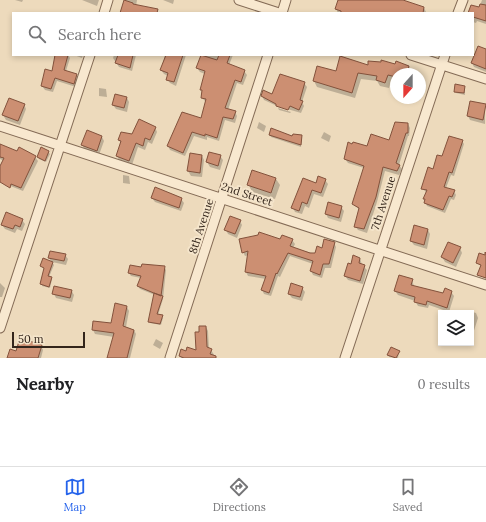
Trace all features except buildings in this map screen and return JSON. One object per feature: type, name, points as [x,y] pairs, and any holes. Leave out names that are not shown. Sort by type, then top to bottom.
[{"type":"street","points":[[104,12],[108,0]]},
{"type":"street","points":[[238,0],[278,12]]},
{"type":"street","points":[[281,12],[286,0]]},
{"type":"street","points":[[458,12],[463,0]]},
{"type":"street","points":[[0,328],[90,56]]},
{"type":"street","name":"8th Avenue","points":[[170,358],[268,56]]},
{"type":"street","points":[[414,56],[486,79]]},
{"type":"street","name":"7th Avenue","points":[[345,358],[445,56]]},
{"type":"street","name":"2nd Street","points":[[0,126],[486,285]]}]
